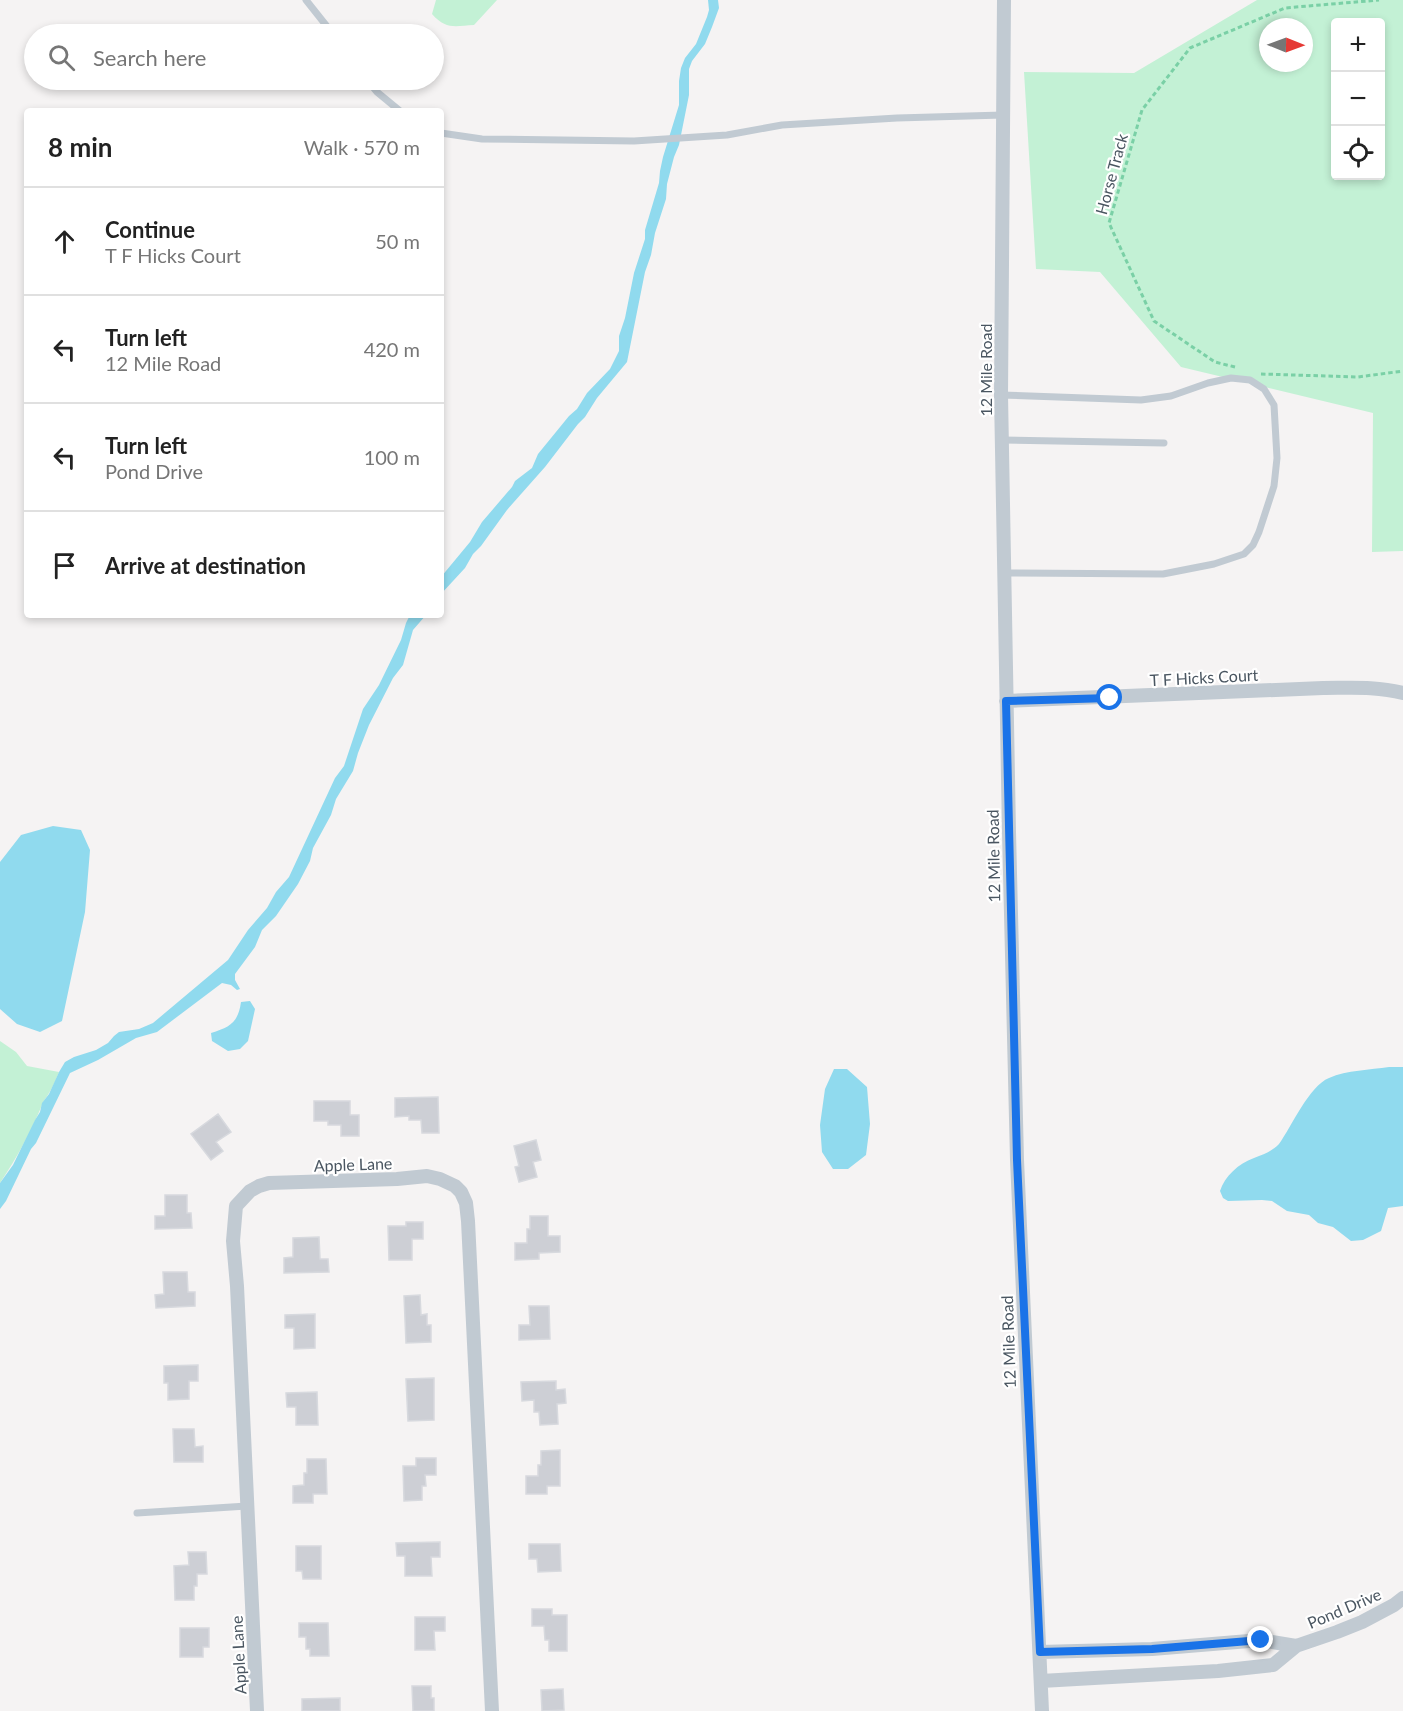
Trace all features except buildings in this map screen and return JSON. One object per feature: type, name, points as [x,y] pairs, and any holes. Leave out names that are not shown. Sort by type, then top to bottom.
[{"type":"street","name":"12 Mile Road","points":[[1004,0],[1001,395],[1006,701],[1017,1160],[1042,1711]]},
{"type":"street","name":"T F Hicks Court","points":[[1006,701],[1333,688],[1380,688],[1403,693]]},
{"type":"street","name":"Apple Lane","points":[[257,1711],[233,1241],[236,1206],[250,1191],[269,1183],[428,1176],[455,1186],[466,1203],[492,1711]]},
{"type":"street","name":"Pond Drive","points":[[1041,1681],[1218,1671],[1273,1665],[1296,1646],[1362,1622],[1403,1598]]},
{"type":"street","name":"Pond Drive","points":[[1040,1652],[1152,1649],[1261,1640],[1296,1646]]},
{"type":"street","points":[[1152,1649],[1155,1675]]},
{"type":"lane","points":[[306,0],[325,24]]},
{"type":"lane","points":[[376,90],[396,108]]},
{"type":"lane","points":[[444,133],[482,139],[634,141],[727,135],[782,125],[1003,115]]},
{"type":"lane","points":[[1001,395],[1141,400],[1171,396],[1208,383],[1231,378],[1250,380],[1264,389],[1274,405],[1277,458],[1274,486],[1259,532],[1253,545],[1244,554],[1214,564],[1163,574],[1004,573]]},
{"type":"lane","points":[[1002,440],[1164,443]]},
{"type":"lane","points":[[137,1513],[247,1506]]},
{"type":"path","name":"Horse Track","points":[[1236,367],[1215,362],[1154,321],[1109,223],[1142,110],[1190,48],[1285,8],[1379,0]]},
{"type":"path","points":[[1256,372],[1266,375],[1358,377],[1403,371]]},
{"type":"green space","points":[[436,0],[497,0],[474,25],[456,26],[442,23],[432,14]]},
{"type":"green space","points":[[1257,0],[1403,0],[1403,551],[1372,552],[1373,413],[1181,367],[1100,272],[1036,269],[1024,72],[1134,73]]},
{"type":"green space","points":[[0,1041],[16,1052],[27,1066],[59,1072],[23,1145],[0,1183]]},
{"type":"water","points":[[708,0],[718,0],[719,8],[705,44],[689,69],[689,95],[679,145],[645,272],[627,362],[545,467],[507,510],[465,568],[444,591],[444,573],[515,481],[532,468],[538,454],[577,409],[587,393],[610,369],[619,351],[619,336],[634,273],[659,183],[663,157],[679,105],[681,68],[685,58],[696,44],[709,10]]},
{"type":"water","points":[[408,618],[423,618],[413,630],[403,665],[393,678],[369,725],[353,771],[336,799],[331,815],[313,848],[310,861],[298,884],[276,916],[262,930],[255,947],[235,974],[235,980],[240,989],[237,990],[231,985],[222,983],[157,1032],[136,1038],[70,1073],[36,1143],[0,1209],[0,1183],[13,1165],[40,1112],[42,1103],[65,1062],[96,1050],[108,1043],[119,1032],[139,1029],[153,1023],[228,960],[289,877],[335,778],[344,766],[363,709],[379,685],[401,640]]},
{"type":"water","points":[[53,826],[81,830],[90,850],[85,912],[62,1021],[40,1032],[17,1024],[0,1009],[0,862],[21,835]]},
{"type":"water","points":[[250,1001],[255,1009],[248,1041],[240,1049],[228,1051],[212,1041],[211,1033],[232,1023],[238,1015],[241,1002]]},
{"type":"water","points":[[1403,1067],[1403,1206],[1388,1208],[1381,1231],[1363,1240],[1351,1241],[1333,1227],[1318,1223],[1309,1215],[1287,1211],[1272,1201],[1228,1201],[1223,1198],[1220,1191],[1233,1171],[1279,1144],[1308,1098],[1322,1082],[1343,1073]]},
{"type":"water","points":[[834,1069],[847,1069],[867,1087],[870,1124],[866,1155],[848,1169],[833,1169],[822,1152],[820,1125],[825,1089]]},
{"type":"route","points":[[1110,698],[1006,701],[1017,1160],[1040,1652],[1152,1649],[1261,1640]]}]
